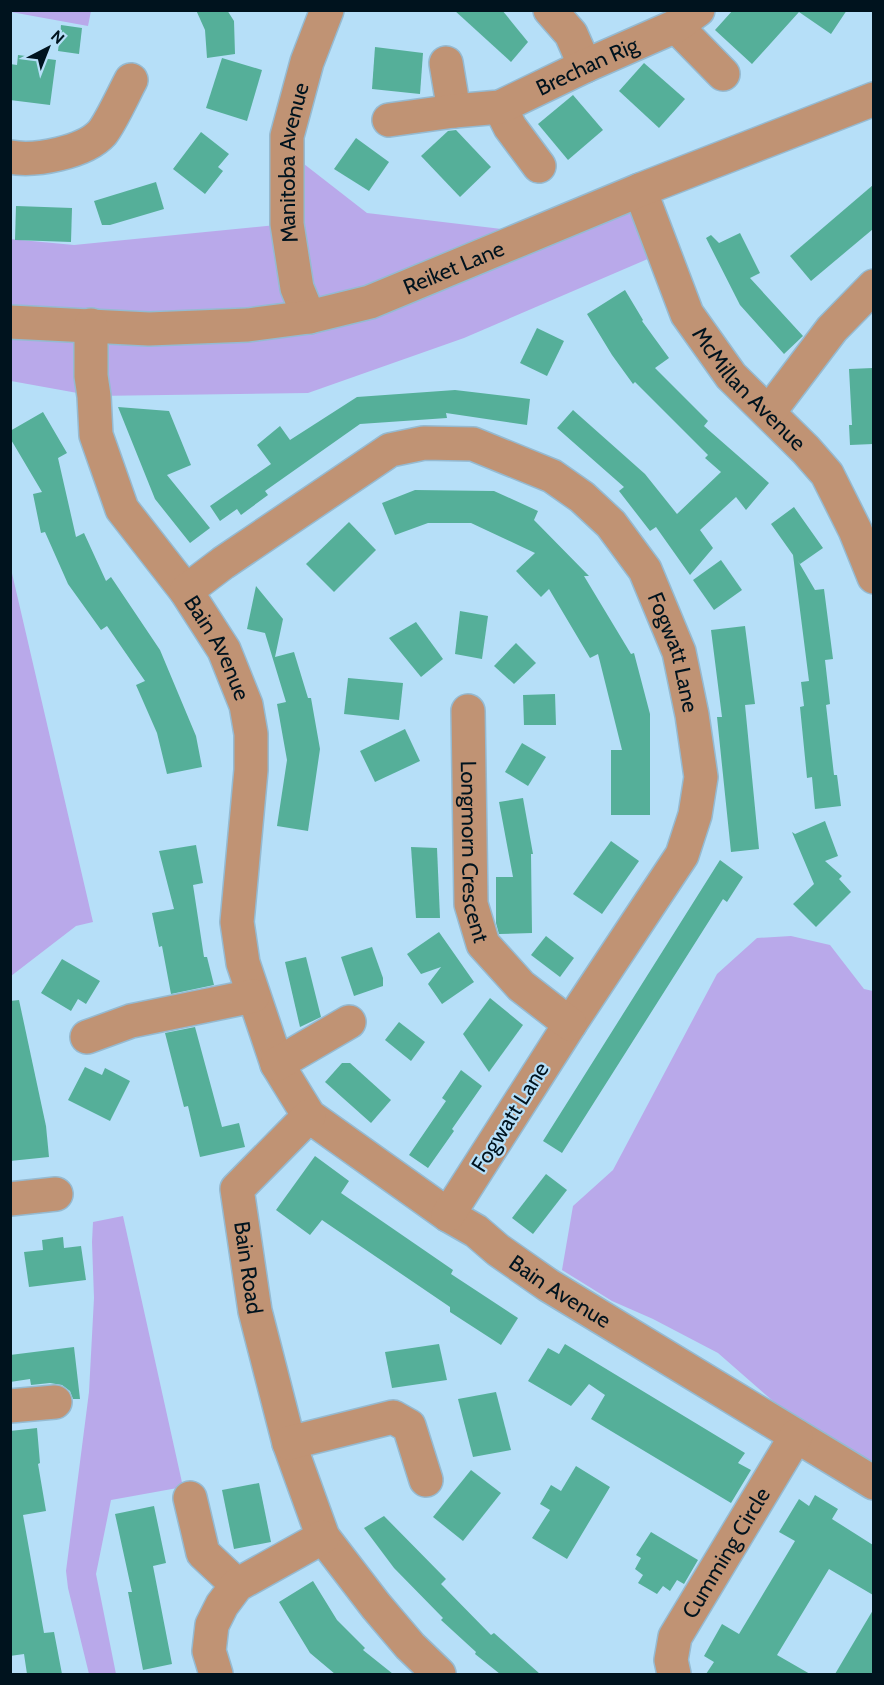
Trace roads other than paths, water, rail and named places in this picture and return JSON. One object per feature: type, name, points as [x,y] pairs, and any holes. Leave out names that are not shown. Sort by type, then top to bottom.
[{"type":"street","name":"Manitoba Avenue","points":[[309,317],[297,288],[287,224],[287,136],[307,62],[327,10]]},
{"type":"street","points":[[550,10],[571,34],[585,66]]},
{"type":"street","name":"Brechan Rig","points":[[389,120],[500,107],[687,18],[723,74]]},
{"type":"street","points":[[446,63],[454,111]]},
{"type":"street","points":[[10,156],[42,157],[84,145],[102,133],[131,80]]},
{"type":"street","name":"Reiket Lane","points":[[10,322],[148,329],[248,325],[309,317],[370,302],[640,190],[873,99]]},
{"type":"street","points":[[500,107],[510,127],[539,166]]},
{"type":"street","name":"McMillan Avenue","points":[[640,190],[687,314],[731,376],[769,412],[827,474],[855,530],[873,577]]},
{"type":"street","points":[[769,412],[832,329],[873,286]]},
{"type":"street","name":"Bain Avenue","points":[[91,325],[91,375],[96,435],[122,509],[186,591],[224,650],[246,705],[251,734],[251,770],[237,922],[243,963],[277,1064],[309,1116],[448,1215],[476,1231],[498,1250],[548,1285],[873,1484]]},
{"type":"street","name":"Fogwatt Lane","points":[[186,591],[223,563],[390,450],[424,443],[473,444],[552,476],[582,497],[611,524],[645,570],[679,652],[701,777],[696,815],[682,855],[570,1024],[448,1215]]},
{"type":"street","name":"Longmorn Crescent","points":[[468,711],[471,904],[483,944],[521,986],[570,1024]]},
{"type":"street","points":[[87,1037],[131,1022],[253,996]]},
{"type":"street","points":[[277,1064],[350,1022]]},
{"type":"street","name":"Bain Road","points":[[309,1116],[237,1189],[255,1311],[289,1443],[323,1537],[376,1606],[410,1646],[439,1674]]},
{"type":"street","points":[[10,1199],[56,1194]]},
{"type":"street","points":[[10,1406],[55,1402]]},
{"type":"street","points":[[289,1443],[393,1417],[409,1426],[426,1480]]},
{"type":"street","name":"Cumming Circle","points":[[674,1674],[671,1660],[675,1637],[796,1436]]},
{"type":"street","points":[[190,1498],[203,1553],[237,1585]]},
{"type":"street","points":[[216,1674],[209,1651],[212,1625],[222,1605],[237,1585],[323,1537]]}]
